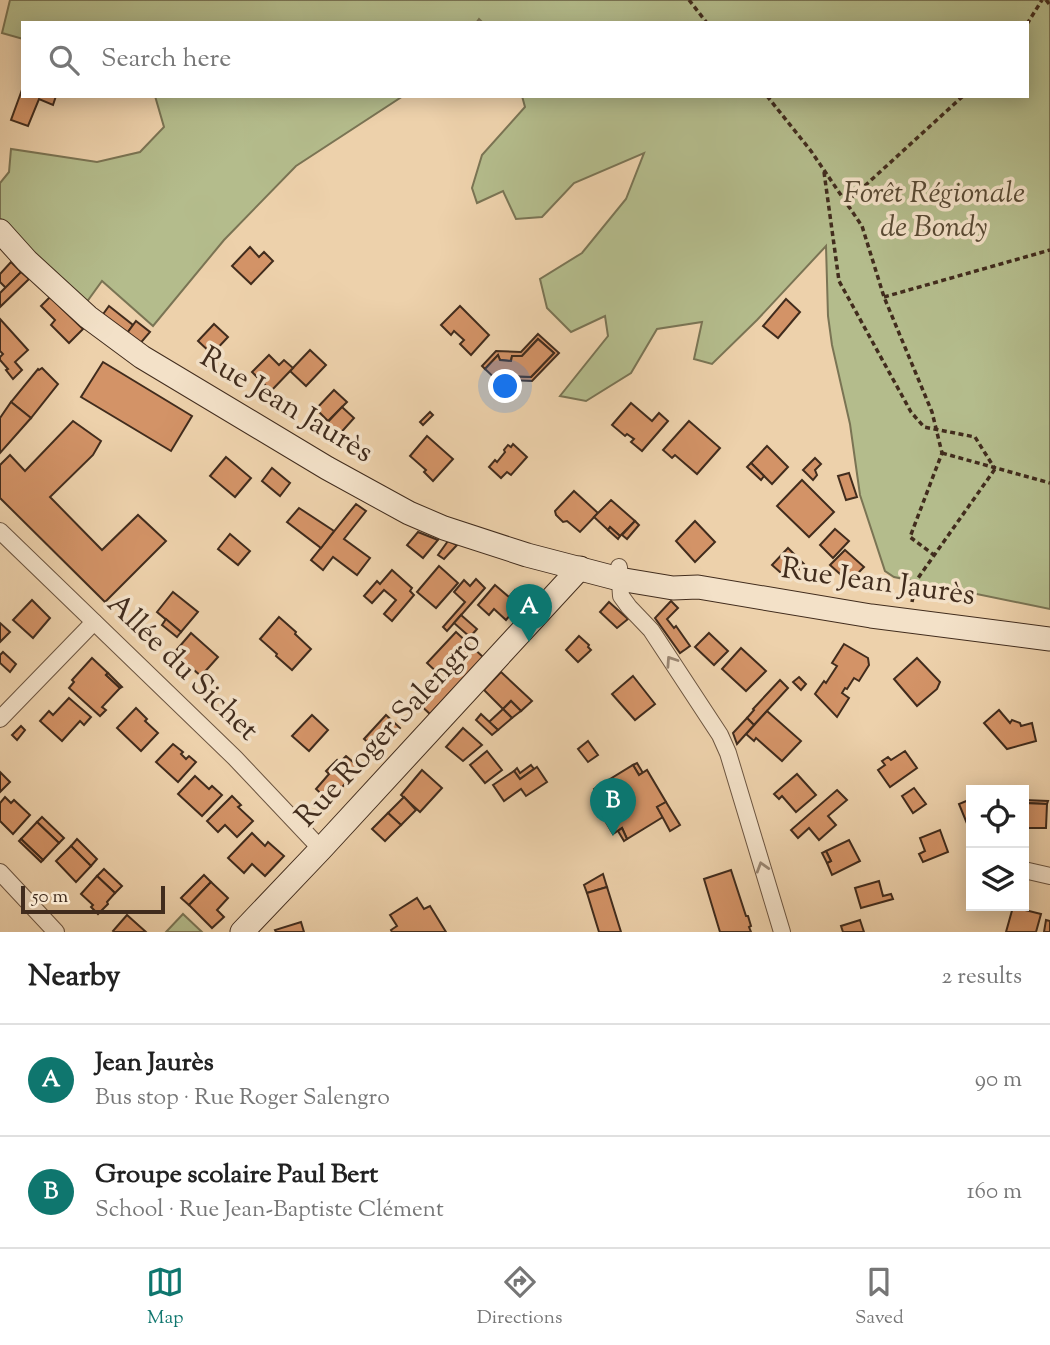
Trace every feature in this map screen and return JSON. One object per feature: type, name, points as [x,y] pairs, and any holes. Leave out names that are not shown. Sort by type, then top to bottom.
[{"type":"street","name":"Rue Jean Jaurès","points":[[0,231],[27,261],[88,317],[142,357],[327,468],[389,503],[444,528],[527,555],[580,568],[619,573],[674,588],[698,587],[871,617],[1050,639]]},
{"type":"street","name":"Allée du Sichet","points":[[0,531],[235,758],[321,849]]},
{"type":"street","name":"Rue Roger Salengro","points":[[242,932],[580,568]]},
{"type":"street","points":[[619,573],[621,596],[650,630],[720,735],[728,753],[782,932]]},
{"type":"street","points":[[0,719],[94,622]]},
{"type":"street","points":[[1029,871],[1050,876]]},
{"type":"street","points":[[3,881],[56,932]]},
{"type":"path","points":[[689,0],[705,21]]},
{"type":"path","points":[[1029,21],[1044,0],[1050,5]]},
{"type":"path","points":[[769,98],[811,151],[862,226],[884,297],[932,412],[942,453],[910,537],[934,555]]},
{"type":"path","points":[[846,203],[961,98]]},
{"type":"path","points":[[824,170],[839,281],[911,412],[923,427],[975,437],[995,469]]},
{"type":"path","points":[[884,297],[1050,250]]},
{"type":"path","points":[[942,453],[1050,483]]},
{"type":"path","points":[[908,621],[916,581],[995,469]]},
{"type":"green space","name":"Forêt Régionale de Bondy","points":[[10,0],[1050,0],[1050,609],[894,577],[885,571],[860,495],[850,424],[832,345],[828,316],[826,246],[712,364],[694,359],[702,322],[657,329],[631,373],[586,401],[560,396],[608,336],[605,316],[571,332],[547,308],[540,279],[582,253],[626,199],[644,153],[574,183],[542,217],[516,219],[503,191],[477,203],[472,188],[482,155],[525,107],[523,98],[1029,98],[1029,21],[21,21],[21,38],[2,33]]},
{"type":"green space","points":[[156,98],[400,98],[296,166],[224,240],[153,326],[102,281],[86,303],[19,243],[0,218],[0,183],[9,172],[11,149],[97,162],[140,152],[164,127]]},
{"type":"green space","points":[[183,914],[202,932],[166,932]]},
{"type":"building","points":[[21,92],[21,98],[55,98],[53,105],[39,99],[28,126],[11,120]]},
{"type":"building","points":[[250,247],[259,257],[264,252],[273,261],[251,284],[232,266]]},
{"type":"building","points":[[11,262],[21,272],[6,288],[0,282],[0,274]]},
{"type":"building","points":[[21,272],[29,279],[0,307],[0,293]]},
{"type":"building","points":[[50,297],[83,329],[69,343],[51,325],[55,320],[41,306]]},
{"type":"building","points":[[786,299],[800,312],[778,338],[763,326]]},
{"type":"building","points":[[109,306],[133,325],[125,336],[101,317]]},
{"type":"building","points":[[460,306],[489,335],[471,355],[460,344],[464,340],[454,331],[451,335],[441,325]]},
{"type":"building","points":[[0,319],[28,350],[15,362],[22,370],[13,379],[0,360],[3,354],[0,351]]},
{"type":"building","points":[[136,321],[150,332],[138,346],[125,336]]},
{"type":"building","points":[[214,324],[228,337],[212,354],[198,341]]},
{"type":"building","points":[[538,334],[559,353],[532,381],[508,380],[503,385],[500,383],[507,376],[531,377],[554,353],[538,339],[522,356],[512,356],[511,361],[500,360],[498,355],[485,369],[482,366],[496,351],[521,352]]},
{"type":"building","points":[[538,339],[554,353],[531,377],[507,376],[500,383],[485,369],[498,355],[500,360],[511,361],[512,356],[522,356]]},
{"type":"building","points":[[310,350],[326,365],[306,386],[290,371]]},
{"type":"building","points":[[269,355],[279,365],[284,360],[293,368],[271,391],[252,372]]},
{"type":"building","points":[[103,362],[192,416],[171,451],[81,397]]},
{"type":"building","points":[[42,368],[58,384],[31,418],[11,402],[38,369]]},
{"type":"building","points":[[334,390],[347,402],[328,421],[316,409]]},
{"type":"building","points":[[11,402],[31,418],[0,453],[0,418]]},
{"type":"building","points":[[631,403],[652,421],[659,413],[668,421],[642,451],[631,442],[634,439],[627,434],[625,436],[612,425]]},
{"type":"building","points":[[342,407],[354,418],[337,437],[325,425]]},
{"type":"building","points":[[430,412],[433,415],[423,425],[420,422]]},
{"type":"building","points":[[73,421],[101,441],[93,455],[50,497],[102,550],[138,515],[166,541],[105,602],[0,498],[0,465],[10,455],[25,471]]},
{"type":"building","points":[[689,421],[720,448],[697,474],[675,455],[672,458],[663,450]]},
{"type":"building","points":[[427,436],[453,459],[433,481],[424,472],[426,470],[410,456]]},
{"type":"building","points":[[513,444],[527,457],[511,475],[507,472],[501,478],[489,467],[495,460],[497,462],[508,445],[511,447]]},
{"type":"building","points":[[767,446],[788,467],[772,484],[751,463]]},
{"type":"building","points":[[226,457],[251,478],[235,497],[210,476]]},
{"type":"building","points":[[815,458],[821,464],[815,470],[817,475],[813,480],[803,470]]},
{"type":"building","points":[[751,463],[764,476],[761,480],[747,467]]},
{"type":"building","points":[[272,468],[290,483],[280,496],[262,481]]},
{"type":"building","points":[[849,473],[857,497],[846,500],[838,476]]},
{"type":"building","points":[[802,480],[834,512],[809,537],[777,506]]},
{"type":"building","points":[[574,491],[598,513],[580,532],[567,521],[563,522],[555,511]]},
{"type":"building","points":[[611,500],[635,521],[620,536],[610,527],[608,530],[594,517]]},
{"type":"building","points":[[356,504],[366,511],[344,539],[370,558],[357,575],[333,557],[323,570],[311,560]]},
{"type":"building","points":[[299,508],[334,531],[321,548],[287,522]]},
{"type":"building","points":[[635,521],[639,525],[627,539],[622,535]]},
{"type":"building","points":[[695,521],[715,542],[695,562],[676,541]]},
{"type":"building","points":[[610,527],[620,536],[618,539],[608,530]]},
{"type":"building","points":[[835,529],[849,541],[833,558],[820,545]]},
{"type":"building","points":[[418,532],[438,540],[423,558],[407,545]]},
{"type":"building","points":[[230,534],[250,551],[238,565],[218,549]]},
{"type":"building","points":[[448,541],[457,545],[444,559],[438,555]]},
{"type":"building","points":[[788,548],[804,564],[789,580],[772,565]]},
{"type":"building","points":[[845,550],[864,567],[849,582],[830,565]]},
{"type":"building","points":[[439,566],[458,583],[436,608],[417,592]]},
{"type":"building","points":[[392,570],[412,588],[410,591],[414,595],[392,621],[384,614],[396,600],[384,590],[372,603],[364,596],[377,581],[380,584]]},
{"type":"building","points":[[476,579],[485,588],[447,631],[443,627],[465,602],[454,592],[464,580],[470,586]]},
{"type":"building","points":[[495,585],[509,597],[515,590],[526,600],[506,620],[494,609],[489,615],[478,605]]},
{"type":"building","points":[[173,592],[198,612],[181,632],[157,612]]},
{"type":"building","points":[[32,600],[50,618],[33,638],[13,620]]},
{"type":"building","points":[[671,601],[678,608],[667,619],[674,628],[676,626],[690,646],[680,653],[655,618]]},
{"type":"building","points":[[609,602],[628,619],[617,628],[600,612]]},
{"type":"building","points":[[461,615],[477,629],[470,637],[454,623]]},
{"type":"building","points":[[279,617],[311,649],[292,670],[260,639]]},
{"type":"building","points":[[166,619],[181,632],[177,637],[162,625]]},
{"type":"building","points":[[0,623],[10,632],[0,642]]},
{"type":"building","points":[[456,632],[483,657],[430,714],[418,703],[442,677],[427,663]]},
{"type":"building","points":[[191,633],[218,657],[201,676],[174,653]]},
{"type":"building","points":[[709,633],[728,651],[714,665],[695,647]]},
{"type":"building","points":[[579,636],[591,650],[578,662],[566,650]]},
{"type":"building","points":[[844,644],[868,658],[869,665],[859,681],[854,678],[847,689],[845,688],[842,693],[849,698],[837,717],[815,694],[837,666],[832,663]]},
{"type":"building","points":[[741,648],[766,671],[746,691],[722,669]]},
{"type":"building","points":[[3,652],[16,664],[10,672],[0,663],[0,655]]},
{"type":"building","points":[[92,658],[120,688],[102,707],[106,710],[100,716],[69,688],[74,682],[72,680]]},
{"type":"building","points":[[917,658],[940,682],[937,689],[917,706],[894,679]]},
{"type":"building","points":[[501,672],[532,701],[521,711],[511,701],[503,709],[484,690]]},
{"type":"building","points":[[108,673],[122,687],[106,675]]},
{"type":"building","points":[[633,676],[655,704],[635,720],[612,694]]},
{"type":"building","points":[[799,677],[806,684],[801,690],[793,682]]},
{"type":"building","points":[[780,680],[788,688],[754,725],[747,718]]},
{"type":"building","points":[[69,698],[91,717],[84,725],[80,721],[62,741],[40,721],[49,711],[53,715]]},
{"type":"building","points":[[511,701],[521,711],[512,718],[503,709]]},
{"type":"building","points":[[136,708],[158,733],[141,751],[117,728]]},
{"type":"building","points":[[503,709],[512,718],[498,730],[489,722]]},
{"type":"building","points":[[999,710],[1010,723],[1012,720],[1021,726],[1032,723],[1036,741],[1007,749],[984,723]]},
{"type":"building","points":[[767,711],[801,741],[782,761],[756,738],[754,741],[746,734]]},
{"type":"building","points":[[481,714],[498,730],[492,735],[476,720]]},
{"type":"building","points":[[312,715],[328,730],[309,751],[292,736]]},
{"type":"building","points":[[386,715],[400,728],[378,751],[364,739]]},
{"type":"building","points":[[747,718],[754,725],[737,744],[733,733]]},
{"type":"building","points":[[21,726],[25,730],[17,740],[12,735]]},
{"type":"building","points":[[463,728],[482,745],[463,761],[446,747]]},
{"type":"building","points":[[588,741],[598,755],[588,762],[578,749]]},
{"type":"building","points":[[173,744],[183,752],[181,754],[186,759],[189,756],[196,762],[178,782],[156,762]]},
{"type":"building","points":[[487,751],[502,770],[485,783],[470,765]]},
{"type":"building","points":[[905,751],[917,768],[890,787],[878,770],[885,765],[882,761],[888,757],[891,760]]},
{"type":"building","points":[[346,756],[360,768],[329,801],[316,789],[329,774],[326,771],[337,760],[339,763]]},
{"type":"building","points":[[637,763],[643,773],[639,775],[633,765]]},
{"type":"building","points":[[531,765],[534,769],[520,779],[514,771],[517,768],[520,773]]},
{"type":"building","points":[[633,765],[639,775],[647,770],[666,802],[657,807],[663,817],[627,839],[622,828],[613,834],[594,802],[603,796],[597,787]]},
{"type":"building","points":[[537,767],[547,782],[526,796],[521,789],[504,801],[493,785],[514,771],[520,779]]},
{"type":"building","points":[[422,770],[442,788],[420,812],[401,795]]},
{"type":"building","points":[[0,772],[10,782],[0,792]]},
{"type":"building","points":[[797,774],[816,795],[796,812],[782,796],[779,799],[774,794]]},
{"type":"building","points":[[195,776],[209,789],[212,786],[222,795],[202,816],[178,794]]},
{"type":"building","points":[[597,787],[603,796],[599,799],[594,789]]},
{"type":"building","points":[[914,788],[926,804],[913,813],[902,796]]},
{"type":"building","points":[[837,790],[847,800],[828,816],[836,825],[819,840],[809,828],[798,838],[791,830]]},
{"type":"building","points":[[232,796],[241,805],[238,807],[253,821],[237,837],[225,825],[218,832],[207,821]]},
{"type":"building","points":[[5,797],[11,803],[14,800],[30,815],[13,834],[0,821],[0,803]]},
{"type":"building","points":[[404,797],[416,810],[401,825],[388,813]]},
{"type":"building","points":[[1029,800],[1048,801],[1047,804],[1029,803]]},
{"type":"building","points":[[966,801],[966,821],[959,804]]},
{"type":"building","points":[[666,802],[680,825],[670,831],[657,807]]},
{"type":"building","points":[[1029,803],[1047,804],[1046,828],[1029,828]]},
{"type":"building","points":[[388,813],[401,825],[385,841],[372,829]]},
{"type":"building","points":[[42,817],[64,838],[59,843],[37,822]]},
{"type":"building","points":[[37,822],[59,843],[43,860],[21,839]]},
{"type":"building","points":[[622,828],[627,839],[624,841],[618,831]]},
{"type":"building","points":[[940,830],[948,852],[923,862],[919,854],[925,851],[920,838]]},
{"type":"building","points":[[252,833],[265,846],[268,842],[284,856],[265,876],[252,864],[244,873],[228,858]]},
{"type":"building","points":[[21,839],[43,860],[41,862],[19,841]]},
{"type":"building","points":[[77,839],[97,859],[91,866],[71,846]]},
{"type":"building","points":[[849,840],[860,861],[832,875],[827,863],[831,861],[826,851]]},
{"type":"building","points":[[71,846],[91,866],[76,882],[56,861]]},
{"type":"building","points":[[826,851],[831,861],[827,863],[822,853]]},
{"type":"building","points":[[104,869],[122,886],[115,893],[97,876]]},
{"type":"building","points":[[731,870],[751,932],[720,932],[704,879]]},
{"type":"building","points":[[603,874],[607,887],[587,893],[584,885]]},
{"type":"building","points":[[204,875],[211,882],[189,905],[181,898]]},
{"type":"building","points":[[97,876],[115,893],[98,914],[81,894]]},
{"type":"building","points":[[879,881],[883,896],[891,894],[893,899],[861,908],[855,888]]},
{"type":"building","points":[[211,882],[228,898],[217,910],[224,917],[212,928],[189,905]]},
{"type":"building","points":[[607,887],[621,932],[599,932],[587,893]]},
{"type":"building","points":[[417,898],[424,909],[430,906],[446,932],[392,932],[397,926],[390,915]]},
{"type":"building","points":[[1012,911],[1041,914],[1036,932],[1006,932]]},
{"type":"building","points":[[127,915],[146,932],[114,932]]},
{"type":"building","points":[[860,920],[864,932],[843,932],[841,926]]},
{"type":"building","points":[[1046,920],[1050,921],[1050,932],[1044,932]]},
{"type":"building","points":[[301,922],[304,932],[275,930]]},
{"type":"place","name":"Jean Jaurès","points":[[529,642]]},
{"type":"place","name":"Groupe scolaire Paul Bert","points":[[613,836]]}]
